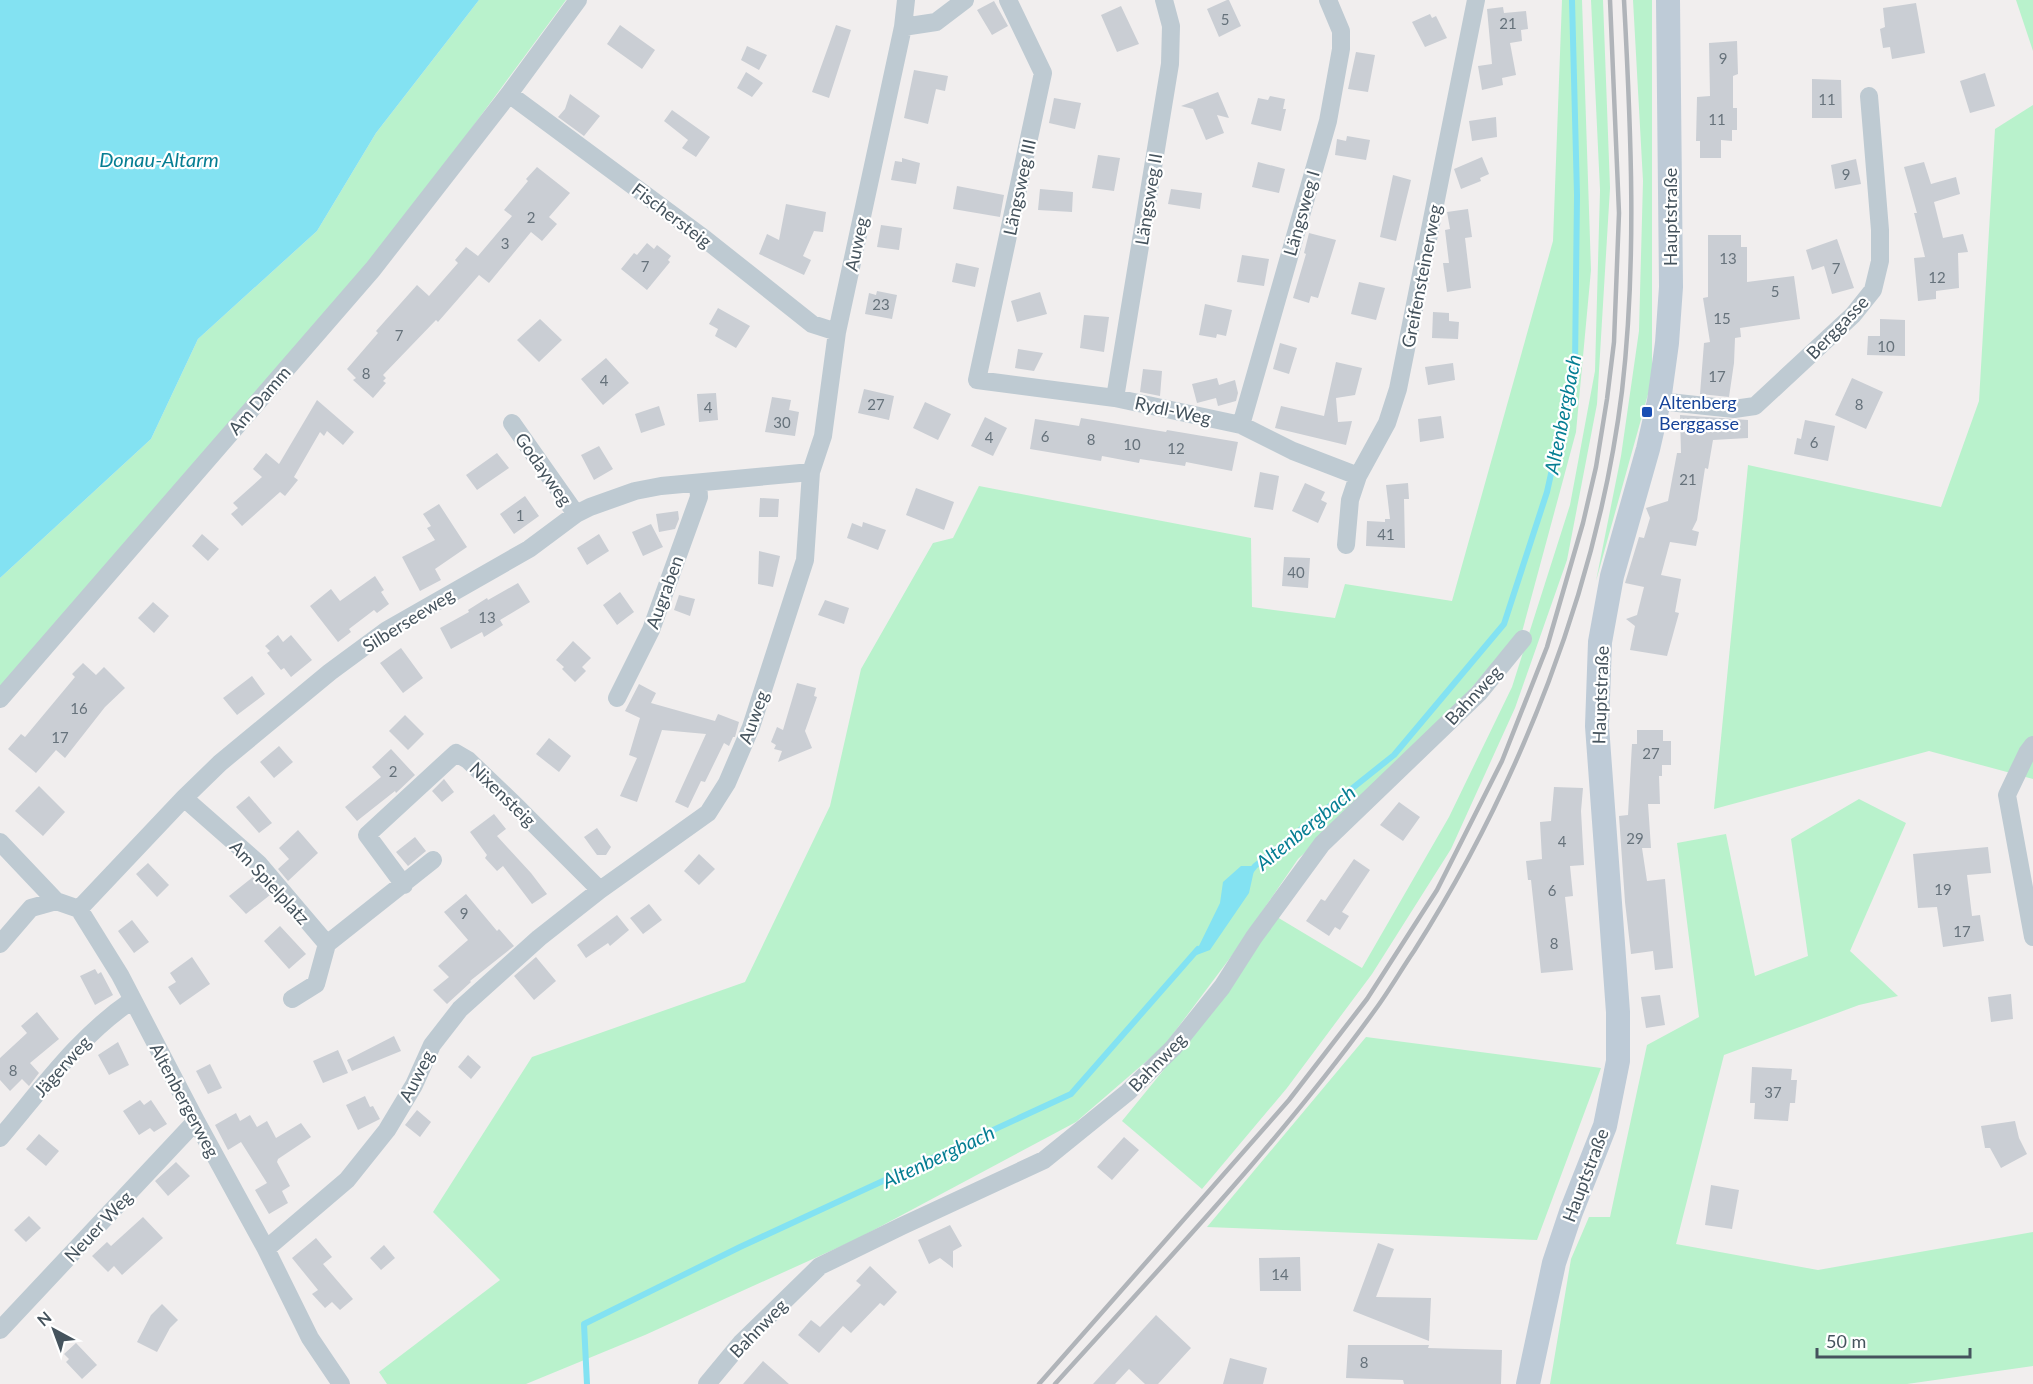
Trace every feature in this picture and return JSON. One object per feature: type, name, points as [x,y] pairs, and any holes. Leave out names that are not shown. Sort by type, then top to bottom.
[{"type":"main road","name":"Hauptstraße","points":[[1528,1384],[1554,1263],[1571,1212],[1605,1126],[1618,1061],[1618,1012],[1596,726],[1600,642],[1612,576],[1648,449],[1659,401],[1667,343],[1671,287],[1668,0]]},
{"type":"street","name":"Am Damm","points":[[0,699],[373,269],[578,0]]},
{"type":"street","name":"Auweg","points":[[266,1249],[347,1180],[387,1130],[414,1085],[432,1045],[460,1010],[539,938],[600,890],[708,813],[727,783],[751,727],[805,560],[811,472],[823,436],[837,332],[903,27],[906,0]]},
{"type":"street","points":[[903,27],[936,22],[965,0]]},
{"type":"street","name":"Längsweg III","points":[[977,380],[1043,74],[1008,0]]},
{"type":"street","name":"Längsweg II","points":[[1114,398],[1170,64],[1171,26],[1164,0]]},
{"type":"street","name":"Längsweg I","points":[[1241,425],[1328,121],[1341,49],[1341,31],[1328,0]]},
{"type":"street","name":"Greifensteinerweg","points":[[1346,545],[1350,500],[1358,476],[1387,423],[1398,388],[1476,0]]},
{"type":"street","name":"Fischersteig","points":[[508,94],[705,239],[812,324],[837,332]]},
{"type":"street","name":"Berggasse","points":[[1659,401],[1734,409],[1755,406],[1853,315],[1873,290],[1880,261],[1881,230],[1869,96]]},
{"type":"street","name":"Rydl-Weg","points":[[977,380],[1114,398],[1241,425],[1293,451],[1358,476]]},
{"type":"street","name":"Godayweg","points":[[512,423],[576,514]]},
{"type":"street","name":"Silberseeweg","points":[[79,909],[220,763],[330,672],[387,630],[529,549],[576,514],[635,491],[661,486],[811,472]]},
{"type":"street","name":"Augraben","points":[[617,698],[651,630],[699,497],[698,483]]},
{"type":"street","name":"Bahnweg","points":[[707,1384],[741,1342],[820,1266],[1044,1160],[1128,1092],[1173,1048],[1222,987],[1254,937],[1322,844],[1479,693],[1523,639]]},
{"type":"street","points":[[2033,745],[2007,795],[2033,937]]},
{"type":"street","name":"Nixensteig","points":[[404,885],[367,835],[456,753],[468,760],[508,798],[600,890]]},
{"type":"street","name":"Am Spielplatz","points":[[184,798],[259,864],[327,944]]},
{"type":"street","points":[[0,842],[56,901],[79,909]]},
{"type":"street","points":[[292,999],[316,984],[327,944],[434,860]]},
{"type":"street","points":[[0,944],[31,908],[56,901]]},
{"type":"street","name":"Altenbergerweg","points":[[79,909],[120,975],[266,1249],[310,1338],[341,1384]]},
{"type":"street","name":"Jägerweg","points":[[0,1138],[77,1047],[112,1014],[132,1000]]},
{"type":"street","name":"Neuer Weg","points":[[0,1330],[196,1121]]},
{"type":"green space","points":[[479,0],[566,0],[407,216],[247,410],[0,688],[0,578],[151,439],[198,339],[317,231],[376,133]]},
{"type":"green space","points":[[1562,0],[1582,0],[1591,270],[1576,432],[1522,632],[1415,750],[1298,859],[1233,954],[1164,1046],[1076,1122],[857,1239],[645,1335],[526,1384],[387,1384],[379,1372],[500,1280],[433,1212],[532,1057],[745,982],[830,806],[861,669],[933,543],[953,538],[979,486],[1251,538],[1252,607],[1335,618],[1345,584],[1452,601],[1553,241]]},
{"type":"green space","points":[[1591,0],[1603,0],[1610,188],[1597,404],[1567,560],[1515,708],[1451,849],[1372,974],[1287,1088],[1202,1189],[1122,1121],[1224,996],[1277,917],[1362,968],[1449,817],[1512,687],[1570,505],[1595,371],[1600,190]]},
{"type":"green space","points":[[1633,0],[1652,0],[1652,380],[1596,581],[1621,456],[1639,331],[1643,181]]},
{"type":"green space","points":[[2016,0],[2033,0],[2033,51]]},
{"type":"green space","points":[[2033,105],[2033,779],[1929,751],[1714,809],[1748,465],[1941,507],[1979,401],[1995,129]]},
{"type":"green space","points":[[1859,799],[1906,823],[1850,951],[1898,996],[1859,1005],[1724,1055],[1676,1244],[1818,1270],[2033,1232],[2033,1366],[1907,1384],[1550,1384],[1571,1259],[1589,1217],[1610,1217],[1647,1045],[1699,1017],[1677,843],[1726,834],[1755,976],[1808,956],[1791,839]]},
{"type":"green space","points":[[1366,1037],[1601,1068],[1537,1240],[1207,1227]]},
{"type":"water","name":"Donau-Altarm","points":[[0,0],[479,0],[376,133],[317,231],[198,339],[151,439],[0,578]]},
{"type":"water","points":[[1241,866],[1255,866],[1249,893],[1210,950],[1194,956],[1220,903],[1223,882]]},
{"type":"building","points":[[1227,0],[1241,26],[1219,37],[1207,9]]},
{"type":"building","points":[[994,1],[1008,26],[992,35],[977,10]]},
{"type":"building","points":[[1916,3],[1925,53],[1892,59],[1890,47],[1883,48],[1880,29],[1885,27],[1883,8]]},
{"type":"building","points":[[1121,6],[1139,44],[1117,52],[1101,15]]},
{"type":"building","points":[[1503,7],[1504,13],[1526,11],[1528,29],[1521,30],[1522,41],[1510,43],[1516,75],[1502,78],[1503,85],[1482,90],[1478,66],[1492,64],[1487,9]]},
{"type":"building","points":[[1430,14],[1432,18],[1436,16],[1447,38],[1425,47],[1412,22]]},
{"type":"building","points":[[620,25],[655,50],[642,69],[607,44]]},
{"type":"building","points":[[836,25],[851,30],[829,98],[812,92]]},
{"type":"building","points":[[1737,41],[1738,74],[1733,76],[1733,108],[1737,108],[1737,130],[1732,130],[1732,141],[1721,140],[1721,158],[1700,158],[1700,141],[1696,141],[1697,97],[1710,96],[1709,43]]},
{"type":"building","points":[[747,46],[767,55],[759,70],[741,60]]},
{"type":"building","points":[[1356,52],[1375,55],[1368,92],[1348,89]]},
{"type":"building","points":[[914,70],[948,76],[945,91],[936,89],[928,124],[904,118]]},
{"type":"building","points":[[746,72],[763,83],[752,97],[737,88]]},
{"type":"building","points":[[1985,73],[1995,106],[1970,113],[1960,81]]},
{"type":"building","points":[[1812,79],[1841,80],[1842,118],[1812,118]]},
{"type":"building","points":[[1218,92],[1229,118],[1217,115],[1224,133],[1206,140],[1193,109],[1181,106]]},
{"type":"building","points":[[570,94],[600,116],[584,136],[558,117],[565,109]]},
{"type":"building","points":[[1270,96],[1285,99],[1283,109],[1286,109],[1281,131],[1251,124],[1258,98],[1268,100]]},
{"type":"building","points":[[1054,98],[1081,103],[1075,129],[1049,123]]},
{"type":"building","points":[[672,110],[710,137],[696,157],[682,148],[688,140],[664,121]]},
{"type":"building","points":[[1496,117],[1497,137],[1472,141],[1469,121]]},
{"type":"building","points":[[1347,136],[1370,140],[1366,160],[1335,155],[1337,139],[1346,141]]},
{"type":"building","points":[[1098,155],[1120,158],[1114,191],[1092,188]]},
{"type":"building","points":[[1482,157],[1489,174],[1480,178],[1481,181],[1461,189],[1454,169]]},
{"type":"building","points":[[902,158],[920,163],[916,184],[891,180],[895,161],[902,162]]},
{"type":"building","points":[[1856,159],[1861,184],[1835,189],[1831,165]]},
{"type":"building","points":[[1258,162],[1285,169],[1279,193],[1252,187]]},
{"type":"building","points":[[1924,162],[1931,184],[1956,177],[1960,194],[1934,202],[1943,238],[1963,234],[1968,252],[1958,253],[1959,288],[1936,291],[1936,299],[1918,301],[1914,258],[1925,257],[1914,213],[1917,213],[1904,167]]},
{"type":"building","points":[[537,167],[570,193],[549,217],[557,224],[542,241],[531,232],[489,283],[479,275],[438,322],[436,320],[383,375],[386,378],[383,381],[386,383],[373,398],[353,380],[356,378],[347,369],[378,333],[376,331],[417,285],[429,296],[458,263],[455,260],[466,247],[478,256],[512,216],[504,210]]},
{"type":"building","points":[[1393,175],[1411,180],[1396,241],[1380,237]]},
{"type":"building","points":[[957,186],[1004,195],[1000,217],[953,209]]},
{"type":"building","points":[[1040,189],[1073,192],[1072,212],[1038,210]]},
{"type":"building","points":[[1171,189],[1202,193],[1200,209],[1168,204]]},
{"type":"building","points":[[786,204],[826,212],[823,232],[814,231],[803,256],[811,260],[804,275],[759,254],[767,234],[779,240]]},
{"type":"building","points":[[1468,209],[1472,237],[1465,238],[1471,288],[1447,292],[1443,263],[1449,263],[1445,230],[1450,229],[1447,212]]},
{"type":"building","points":[[881,225],[902,228],[899,250],[877,247]]},
{"type":"building","points":[[1309,233],[1336,240],[1318,298],[1311,296],[1309,303],[1293,298],[1306,254],[1304,253]]},
{"type":"building","points":[[1708,235],[1741,235],[1741,247],[1747,247],[1747,282],[1794,276],[1800,319],[1740,328],[1741,337],[1735,338],[1729,397],[1700,394],[1704,343],[1710,342],[1703,298],[1708,297]]},
{"type":"building","points":[[1837,239],[1854,288],[1832,294],[1824,266],[1812,270],[1806,250]]},
{"type":"building","points":[[647,243],[654,249],[657,245],[671,256],[668,260],[670,262],[647,290],[621,269],[634,253],[637,255]]},
{"type":"building","points":[[1242,255],[1269,259],[1264,286],[1237,282]]},
{"type":"building","points":[[956,263],[979,268],[975,287],[952,282]]},
{"type":"building","points":[[1359,282],[1385,288],[1376,320],[1351,314]]},
{"type":"building","points":[[877,291],[897,295],[892,319],[865,314],[869,293],[876,295]]},
{"type":"building","points":[[1040,292],[1047,314],[1017,322],[1011,301]]},
{"type":"building","points":[[1205,304],[1232,310],[1226,336],[1217,334],[1216,338],[1199,335]]},
{"type":"building","points":[[718,308],[750,326],[736,348],[715,336],[718,329],[709,324]]},
{"type":"building","points":[[1433,312],[1449,313],[1449,321],[1459,322],[1458,339],[1432,338]]},
{"type":"building","points":[[1084,315],[1109,317],[1104,352],[1080,348]]},
{"type":"building","points":[[540,319],[562,340],[539,362],[517,340]]},
{"type":"building","points":[[1880,319],[1905,320],[1905,356],[1867,355],[1868,336],[1880,336]]},
{"type":"building","points":[[1280,343],[1297,348],[1289,374],[1273,369]]},
{"type":"building","points":[[1018,349],[1043,353],[1034,371],[1015,368]]},
{"type":"building","points":[[606,358],[629,383],[603,405],[581,379]]},
{"type":"building","points":[[1336,362],[1362,368],[1355,395],[1336,398],[1338,422],[1352,421],[1346,445],[1275,428],[1281,406],[1324,416]]},
{"type":"building","points":[[1453,363],[1455,380],[1428,385],[1425,367]]},
{"type":"building","points":[[1143,369],[1162,371],[1160,396],[1140,392]]},
{"type":"building","points":[[1217,378],[1219,385],[1235,380],[1238,393],[1236,401],[1218,406],[1216,398],[1197,403],[1192,384]]},
{"type":"building","points":[[1852,378],[1883,392],[1866,429],[1835,415]]},
{"type":"building","points":[[864,389],[894,396],[889,420],[858,413]]},
{"type":"building","points":[[716,393],[718,420],[699,422],[697,394]]},
{"type":"building","points":[[772,397],[791,400],[789,410],[799,412],[795,436],[765,432]]},
{"type":"building","points":[[317,400],[354,432],[343,445],[327,431],[324,436],[320,432],[294,477],[298,480],[285,496],[280,492],[242,526],[231,514],[238,508],[233,503],[262,477],[253,469],[266,453],[279,464]]},
{"type":"building","points":[[925,402],[951,414],[938,440],[913,428]]},
{"type":"building","points":[[659,406],[665,425],[641,433],[635,414]]},
{"type":"building","points":[[1680,415],[1748,420],[1748,438],[1713,440],[1708,469],[1705,468],[1697,520],[1692,530],[1699,532],[1696,546],[1670,542],[1661,575],[1681,579],[1675,612],[1679,613],[1667,656],[1630,650],[1635,626],[1626,619],[1637,615],[1644,587],[1625,583],[1639,537],[1644,538],[1650,518],[1646,508],[1668,501],[1677,453],[1681,453]]},
{"type":"building","points":[[1441,416],[1444,438],[1420,442],[1418,419]]},
{"type":"building","points":[[985,417],[1007,428],[993,456],[971,446]]},
{"type":"building","points":[[1081,418],[1238,442],[1232,471],[1186,462],[1185,466],[1140,459],[1139,463],[1102,456],[1101,461],[1030,449],[1035,419],[1079,426]]},
{"type":"building","points":[[1805,420],[1835,426],[1828,461],[1794,454],[1797,438],[1801,439]]},
{"type":"building","points":[[599,446],[613,469],[594,480],[581,455]]},
{"type":"building","points":[[497,453],[509,468],[477,490],[466,475]]},
{"type":"building","points":[[1260,472],[1279,476],[1273,510],[1254,507]]},
{"type":"building","points":[[1305,483],[1325,492],[1321,500],[1327,503],[1318,523],[1292,511]]},
{"type":"building","points":[[1408,483],[1409,499],[1404,499],[1405,548],[1366,546],[1367,521],[1385,522],[1385,519],[1390,519],[1386,485]]},
{"type":"building","points":[[916,488],[954,502],[944,530],[906,515]]},
{"type":"building","points":[[525,496],[539,516],[514,534],[500,514]]},
{"type":"building","points":[[760,498],[779,499],[778,517],[759,517]]},
{"type":"building","points":[[439,504],[467,547],[435,569],[441,580],[420,591],[402,557],[435,540],[427,528],[431,526],[423,514]]},
{"type":"building","points":[[678,511],[679,519],[675,529],[659,532],[656,514]]},
{"type":"building","points":[[863,522],[886,530],[878,550],[847,538],[852,523],[862,527]]},
{"type":"building","points":[[651,524],[663,547],[643,556],[632,532]]},
{"type":"building","points":[[202,534],[219,549],[208,561],[192,546]]},
{"type":"building","points":[[599,534],[609,551],[587,565],[577,548]]},
{"type":"building","points":[[759,551],[780,556],[773,587],[758,584]]},
{"type":"building","points":[[1284,557],[1310,558],[1308,588],[1282,586]]},
{"type":"building","points":[[375,576],[389,604],[377,613],[374,610],[349,629],[351,632],[338,642],[310,606],[331,589],[340,601]]},
{"type":"building","points":[[518,583],[530,602],[500,620],[503,625],[484,637],[482,632],[451,649],[440,628],[469,612],[468,610],[487,598],[488,600]]},
{"type":"building","points":[[620,592],[634,612],[617,625],[603,605]]},
{"type":"building","points":[[679,595],[695,599],[690,616],[674,610]]},
{"type":"building","points":[[825,600],[849,608],[844,624],[818,615]]},
{"type":"building","points":[[153,602],[169,616],[154,633],[138,618]]},
{"type":"building","points":[[278,635],[283,642],[291,635],[312,660],[291,677],[284,668],[281,670],[267,653],[270,651],[265,646]]},
{"type":"building","points":[[573,641],[591,658],[582,667],[586,671],[575,682],[556,660]]},
{"type":"building","points":[[401,648],[423,678],[403,693],[380,663]]},
{"type":"building","points":[[83,663],[96,675],[104,667],[125,688],[105,707],[65,758],[56,750],[36,773],[8,749],[21,734],[25,737],[75,677],[72,674]]},
{"type":"building","points":[[252,676],[265,694],[237,715],[223,698]]},
{"type":"building","points":[[797,683],[816,688],[814,696],[817,697],[805,731],[812,748],[778,762],[782,751],[774,749],[776,745],[771,742],[777,727],[783,730]]},
{"type":"building","points":[[639,684],[656,693],[651,703],[715,721],[718,714],[739,722],[735,737],[729,746],[724,743],[705,782],[701,781],[688,808],[675,802],[706,734],[662,730],[637,802],[620,796],[637,758],[629,755],[640,718],[625,711]]},
{"type":"building","points":[[405,715],[424,734],[408,750],[389,731]]},
{"type":"building","points":[[1637,730],[1663,730],[1663,741],[1671,741],[1671,765],[1662,765],[1662,776],[1659,776],[1660,804],[1648,804],[1651,848],[1642,848],[1647,881],[1665,879],[1673,968],[1655,970],[1653,951],[1631,954],[1619,816],[1628,815],[1632,744],[1637,744]]},
{"type":"building","points":[[549,738],[571,756],[559,772],[536,754]]},
{"type":"building","points":[[279,746],[293,762],[274,778],[260,762]]},
{"type":"building","points":[[391,749],[415,775],[396,793],[395,791],[357,821],[345,807],[381,777],[372,767]]},
{"type":"building","points":[[444,779],[454,792],[442,802],[432,791]]},
{"type":"building","points":[[39,786],[65,812],[43,836],[15,811]]},
{"type":"building","points":[[1554,787],[1583,788],[1581,811],[1584,865],[1570,866],[1573,896],[1565,897],[1573,970],[1541,973],[1531,880],[1528,880],[1526,861],[1542,859],[1540,822],[1551,821]]},
{"type":"building","points":[[249,796],[272,823],[259,833],[236,807]]},
{"type":"building","points":[[1399,802],[1420,817],[1403,841],[1380,825]]},
{"type":"building","points":[[494,814],[506,829],[497,836],[547,894],[532,904],[503,866],[497,871],[485,858],[487,855],[470,832]]},
{"type":"building","points":[[597,828],[611,847],[606,855],[597,855],[584,837]]},
{"type":"building","points":[[298,830],[318,853],[288,881],[278,869],[289,859],[279,848]]},
{"type":"building","points":[[415,837],[426,851],[408,866],[396,852]]},
{"type":"building","points":[[1988,847],[1991,873],[1967,875],[1972,916],[1980,915],[1984,941],[1943,947],[1937,907],[1918,908],[1913,854]]},
{"type":"building","points":[[699,854],[715,869],[699,885],[684,871]]},
{"type":"building","points":[[1354,859],[1370,870],[1342,912],[1349,916],[1340,930],[1335,927],[1329,936],[1306,921],[1321,899],[1325,901]]},
{"type":"building","points":[[148,863],[169,885],[157,897],[136,874]]},
{"type":"building","points":[[253,877],[270,895],[246,914],[229,896]]},
{"type":"building","points":[[466,894],[497,931],[499,929],[514,946],[470,981],[447,1004],[433,990],[449,977],[438,966],[468,940],[444,912]]},
{"type":"building","points":[[649,904],[662,920],[643,934],[630,918]]},
{"type":"building","points":[[617,915],[629,930],[610,946],[608,943],[586,958],[577,945]]},
{"type":"building","points":[[132,920],[149,942],[134,953],[118,931]]},
{"type":"building","points":[[280,926],[306,954],[289,969],[264,941]]},
{"type":"building","points":[[192,957],[210,984],[180,1005],[168,987],[176,982],[170,973]]},
{"type":"building","points":[[536,957],[556,981],[534,1000],[514,976]]},
{"type":"building","points":[[95,969],[98,974],[101,972],[113,995],[95,1005],[80,976]]},
{"type":"building","points":[[2011,994],[2013,1019],[1991,1022],[1988,997]]},
{"type":"building","points":[[1660,995],[1665,1025],[1646,1028],[1641,997]]},
{"type":"building","points":[[37,1012],[59,1039],[30,1063],[39,1073],[29,1086],[22,1079],[10,1091],[0,1080],[0,1058],[27,1033],[21,1026]]},
{"type":"building","points":[[394,1036],[401,1051],[352,1071],[347,1060]]},
{"type":"building","points":[[118,1042],[129,1065],[109,1075],[98,1055]]},
{"type":"building","points":[[338,1050],[348,1073],[323,1083],[313,1061]]},
{"type":"building","points":[[468,1055],[481,1067],[471,1079],[458,1067]]},
{"type":"building","points":[[210,1064],[222,1088],[208,1094],[196,1071]]},
{"type":"building","points":[[1752,1067],[1792,1069],[1791,1080],[1797,1080],[1795,1103],[1790,1103],[1788,1121],[1754,1119],[1755,1103],[1750,1103]]},
{"type":"building","points":[[365,1096],[370,1107],[373,1106],[380,1119],[358,1130],[346,1105]]},
{"type":"building","points":[[140,1100],[144,1105],[151,1100],[167,1124],[154,1132],[150,1128],[139,1135],[123,1111]]},
{"type":"building","points":[[417,1110],[431,1122],[420,1137],[405,1125]]},
{"type":"building","points":[[236,1113],[240,1121],[250,1115],[257,1127],[267,1121],[276,1138],[301,1123],[311,1137],[278,1159],[277,1162],[290,1186],[282,1191],[288,1203],[269,1214],[255,1190],[267,1183],[241,1142],[228,1150],[215,1125]]},
{"type":"building","points":[[2015,1121],[2019,1138],[2027,1154],[2001,1168],[1990,1148],[1985,1148],[1981,1126]]},
{"type":"building","points":[[39,1134],[59,1151],[46,1166],[26,1149]]},
{"type":"building","points":[[1124,1137],[1139,1150],[1112,1180],[1097,1167]]},
{"type":"building","points":[[176,1162],[190,1176],[168,1196],[155,1181]]},
{"type":"building","points":[[1711,1185],[1739,1190],[1732,1229],[1705,1225]]},
{"type":"building","points":[[29,1216],[41,1228],[26,1242],[14,1230]]},
{"type":"building","points":[[143,1217],[163,1238],[122,1275],[114,1266],[108,1272],[92,1256],[107,1242],[111,1246]]},
{"type":"building","points":[[950,1225],[962,1246],[953,1251],[953,1268],[940,1258],[929,1264],[918,1240]]},
{"type":"building","points":[[316,1238],[332,1257],[323,1264],[353,1299],[340,1310],[332,1302],[325,1308],[312,1294],[318,1290],[292,1258]]},
{"type":"building","points":[[1378,1243],[1394,1249],[1376,1297],[1431,1298],[1429,1341],[1353,1311]]},
{"type":"building","points":[[384,1245],[395,1258],[381,1270],[370,1258]]},
{"type":"building","points":[[1300,1257],[1301,1291],[1260,1291],[1259,1258]]},
{"type":"building","points":[[870,1266],[897,1292],[884,1306],[880,1303],[851,1333],[843,1326],[819,1353],[798,1335],[811,1320],[820,1327],[861,1285],[856,1281]]},
{"type":"building","points":[[162,1304],[178,1320],[170,1328],[157,1352],[137,1342],[151,1315]]},
{"type":"building","points":[[1156,1315],[1191,1348],[1158,1384],[1145,1384],[1129,1369],[1115,1384],[1093,1384]]},
{"type":"building","points":[[76,1343],[97,1365],[82,1379],[66,1362],[69,1359],[64,1354]]},
{"type":"building","points":[[1348,1345],[1429,1345],[1428,1348],[1502,1350],[1501,1384],[1404,1384],[1403,1380],[1346,1378]]},
{"type":"building","points":[[1230,1358],[1267,1368],[1263,1384],[1223,1384]]},
{"type":"building","points":[[763,1361],[789,1384],[743,1384]]},
{"type":"waterway","name":"Altenbergbach","points":[[1251,871],[1394,755],[1504,624],[1547,492],[1575,365],[1577,195],[1572,0]]},
{"type":"waterway","name":"Altenbergbach","points":[[587,1384],[584,1324],[740,1247],[1071,1094],[1198,949]]},
{"type":"railway","points":[[1039,1384],[1289,1100],[1367,999],[1437,890],[1502,761],[1547,647],[1583,523],[1596,467],[1607,399],[1614,342],[1619,213],[1610,0]]},
{"type":"railway","points":[[1055,1384],[1261,1155],[1375,1010],[1452,888],[1520,753],[1573,610],[1594,538],[1610,464],[1622,391],[1627,342],[1631,244],[1629,98],[1624,0]]},
{"type":"place","name":"Altenberg Berggasse","points":[[1647,412]]}]
